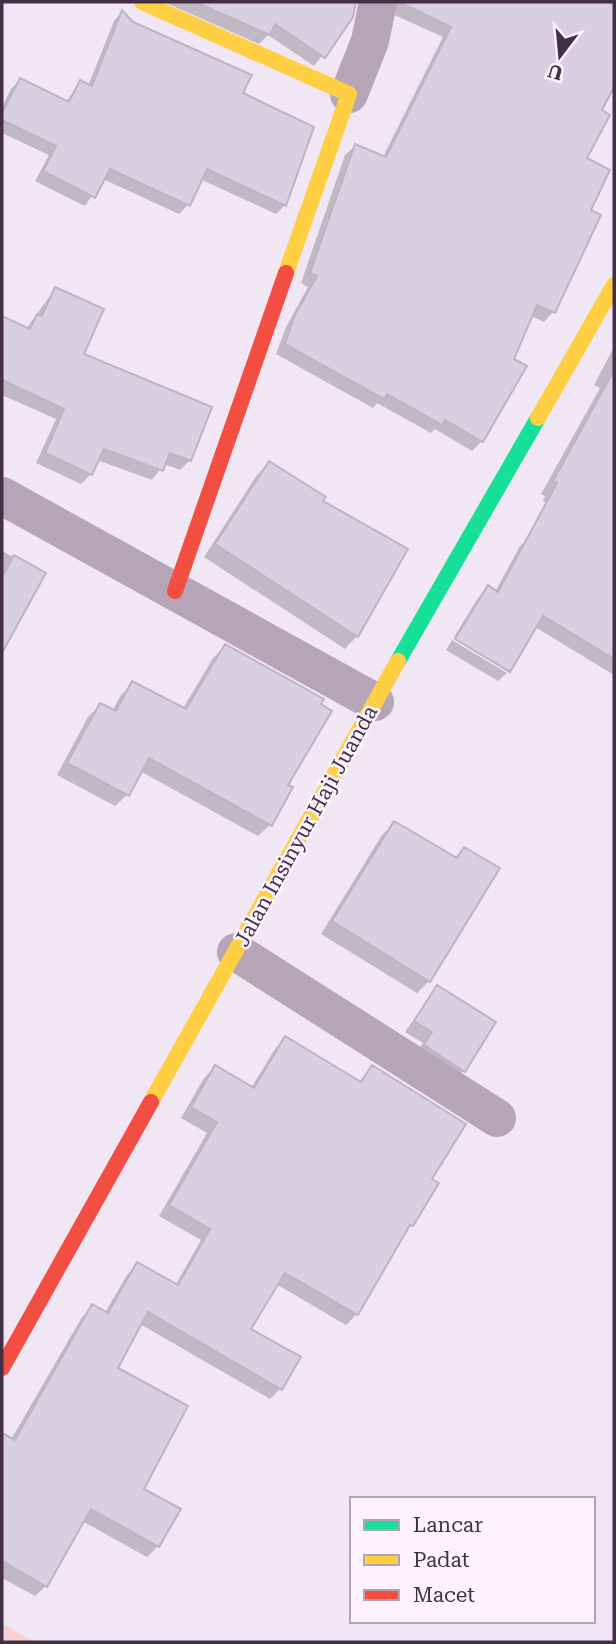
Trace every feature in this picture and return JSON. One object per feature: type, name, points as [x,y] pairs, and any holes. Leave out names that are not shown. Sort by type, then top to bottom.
[{"type":"main road","points":[[142,2],[349,94],[175,591]]},
{"type":"main road","name":"Jalan Insinyur Haji Juanda","points":[[2,1368],[375,702],[614,285]]},
{"type":"street","points":[[349,94],[370,41],[378,2]]},
{"type":"street","points":[[2,496],[375,702]]},
{"type":"street","points":[[236,952],[497,1118]]},
{"type":"shaded area","points":[[2,1623],[35,1642],[2,1642]]},
{"type":"building","points":[[195,2],[356,2],[353,17],[325,58],[275,24],[270,35]]},
{"type":"building","points":[[399,2],[614,2],[614,87],[602,110],[610,115],[587,158],[610,170],[591,210],[601,215],[555,313],[537,305],[514,359],[527,366],[483,442],[445,420],[442,425],[387,394],[384,399],[285,344],[295,315],[317,276],[310,273],[355,144],[386,157],[451,27]]},
{"type":"building","points":[[122,10],[133,22],[252,75],[243,93],[314,127],[286,206],[207,169],[190,206],[110,169],[95,198],[43,171],[56,146],[2,120],[2,113],[20,78],[69,102],[80,80],[92,86]]},
{"type":"building","points":[[55,287],[104,309],[84,354],[212,407],[191,461],[170,453],[163,471],[104,449],[92,475],[45,453],[64,409],[2,380],[2,316],[30,329],[37,314],[42,316]]},
{"type":"building","points":[[614,370],[614,659],[543,616],[510,672],[455,639],[488,585],[498,592],[557,483],[553,481]]},
{"type":"building","points":[[269,461],[326,497],[323,501],[408,549],[358,637],[215,544]]},
{"type":"building","points":[[14,555],[46,573],[2,653],[2,577]]},
{"type":"building","points":[[225,644],[324,699],[321,704],[332,711],[288,785],[293,787],[272,826],[149,758],[129,796],[67,763],[100,703],[116,711],[132,681],[186,709]]},
{"type":"building","points":[[394,821],[457,858],[464,847],[500,868],[430,982],[332,921]]},
{"type":"building","points":[[437,985],[496,1022],[465,1072],[424,1045],[432,1032],[414,1021]]},
{"type":"building","points":[[285,1036],[361,1082],[372,1065],[466,1124],[432,1179],[439,1183],[413,1226],[410,1225],[358,1315],[285,1273],[251,1329],[301,1357],[282,1390],[148,1312],[118,1368],[188,1406],[144,1489],[181,1509],[159,1547],[91,1509],[47,1587],[2,1561],[2,1433],[15,1440],[92,1304],[108,1313],[137,1262],[178,1285],[210,1229],[169,1205],[217,1122],[191,1107],[215,1065],[254,1088]]},
{"type":"traffic: fast","points":[[398,661],[538,418]]},
{"type":"traffic: slow","points":[[142,2],[349,94],[286,273]]},
{"type":"traffic: slow","points":[[538,418],[614,285]]},
{"type":"traffic: slow","points":[[151,1102],[398,661]]},
{"type":"traffic: jam","points":[[175,591],[286,273]]},
{"type":"traffic: jam","points":[[2,1368],[151,1102]]}]
